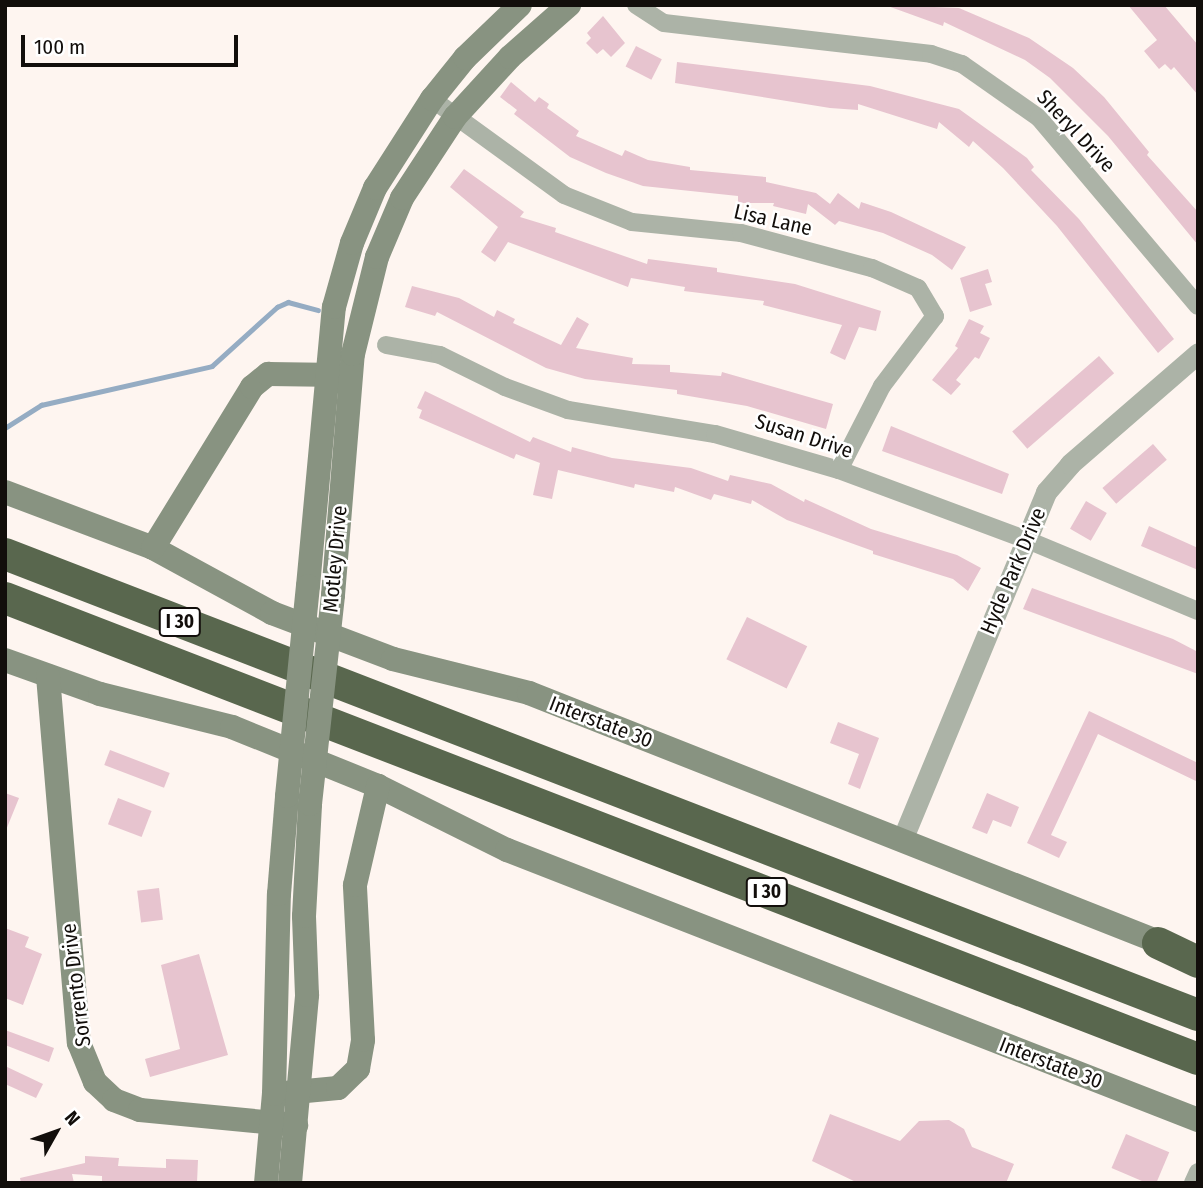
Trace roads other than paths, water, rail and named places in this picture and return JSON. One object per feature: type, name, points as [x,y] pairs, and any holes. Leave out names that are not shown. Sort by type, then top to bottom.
[{"type":"highway","name":"I 30","points":[[5,554],[1198,1014]]},
{"type":"highway","name":"I 30","points":[[5,598],[1198,1059]]},
{"type":"highway","points":[[1158,943],[1198,962]]},
{"type":"main road","name":"Motley Drive","points":[[290,1183],[307,995],[299,800],[308,586],[334,307],[352,243],[375,188],[432,99],[466,58],[520,5]]},
{"type":"main road","name":"Motley Drive","points":[[265,1183],[274,1094],[279,894],[299,800],[332,595],[351,376],[359,318],[377,257],[402,198],[455,117],[510,57],[569,5]]},
{"type":"main road","points":[[153,548],[251,387],[268,374],[351,376]]},
{"type":"main road","name":"Interstate 30","points":[[5,492],[153,548],[272,613],[393,659],[529,693],[1158,943],[1198,956]]},
{"type":"main road","name":"Interstate 30","points":[[5,660],[112,698],[233,727],[378,786],[507,850],[1198,1120]]},
{"type":"main road","name":"Sorrento Drive","points":[[48,676],[79,1043],[95,1082],[114,1100],[140,1110],[296,1125]]},
{"type":"main road","points":[[274,1094],[338,1088],[358,1069],[362,1054],[355,885],[378,786]]},
{"type":"street","name":"Sheryl Drive","points":[[636,5],[664,23],[931,54],[962,64],[1039,118],[1198,306]]},
{"type":"street","name":"Lisa Lane","points":[[432,99],[564,195],[632,222],[741,233],[872,268],[918,288],[935,316],[882,386],[839,470]]},
{"type":"street","name":"Susan Drive","points":[[386,345],[440,355],[505,387],[568,410],[715,433],[839,470],[1025,539],[1198,611]]},
{"type":"street","name":"Hyde Park Drive","points":[[902,840],[1046,492],[1070,464],[1198,354]]},
{"type":"street","points":[[1193,1183],[1198,1172]]},
{"type":"waterway","points":[[5,428],[41,405],[212,366],[277,307],[288,302],[318,310]]}]
